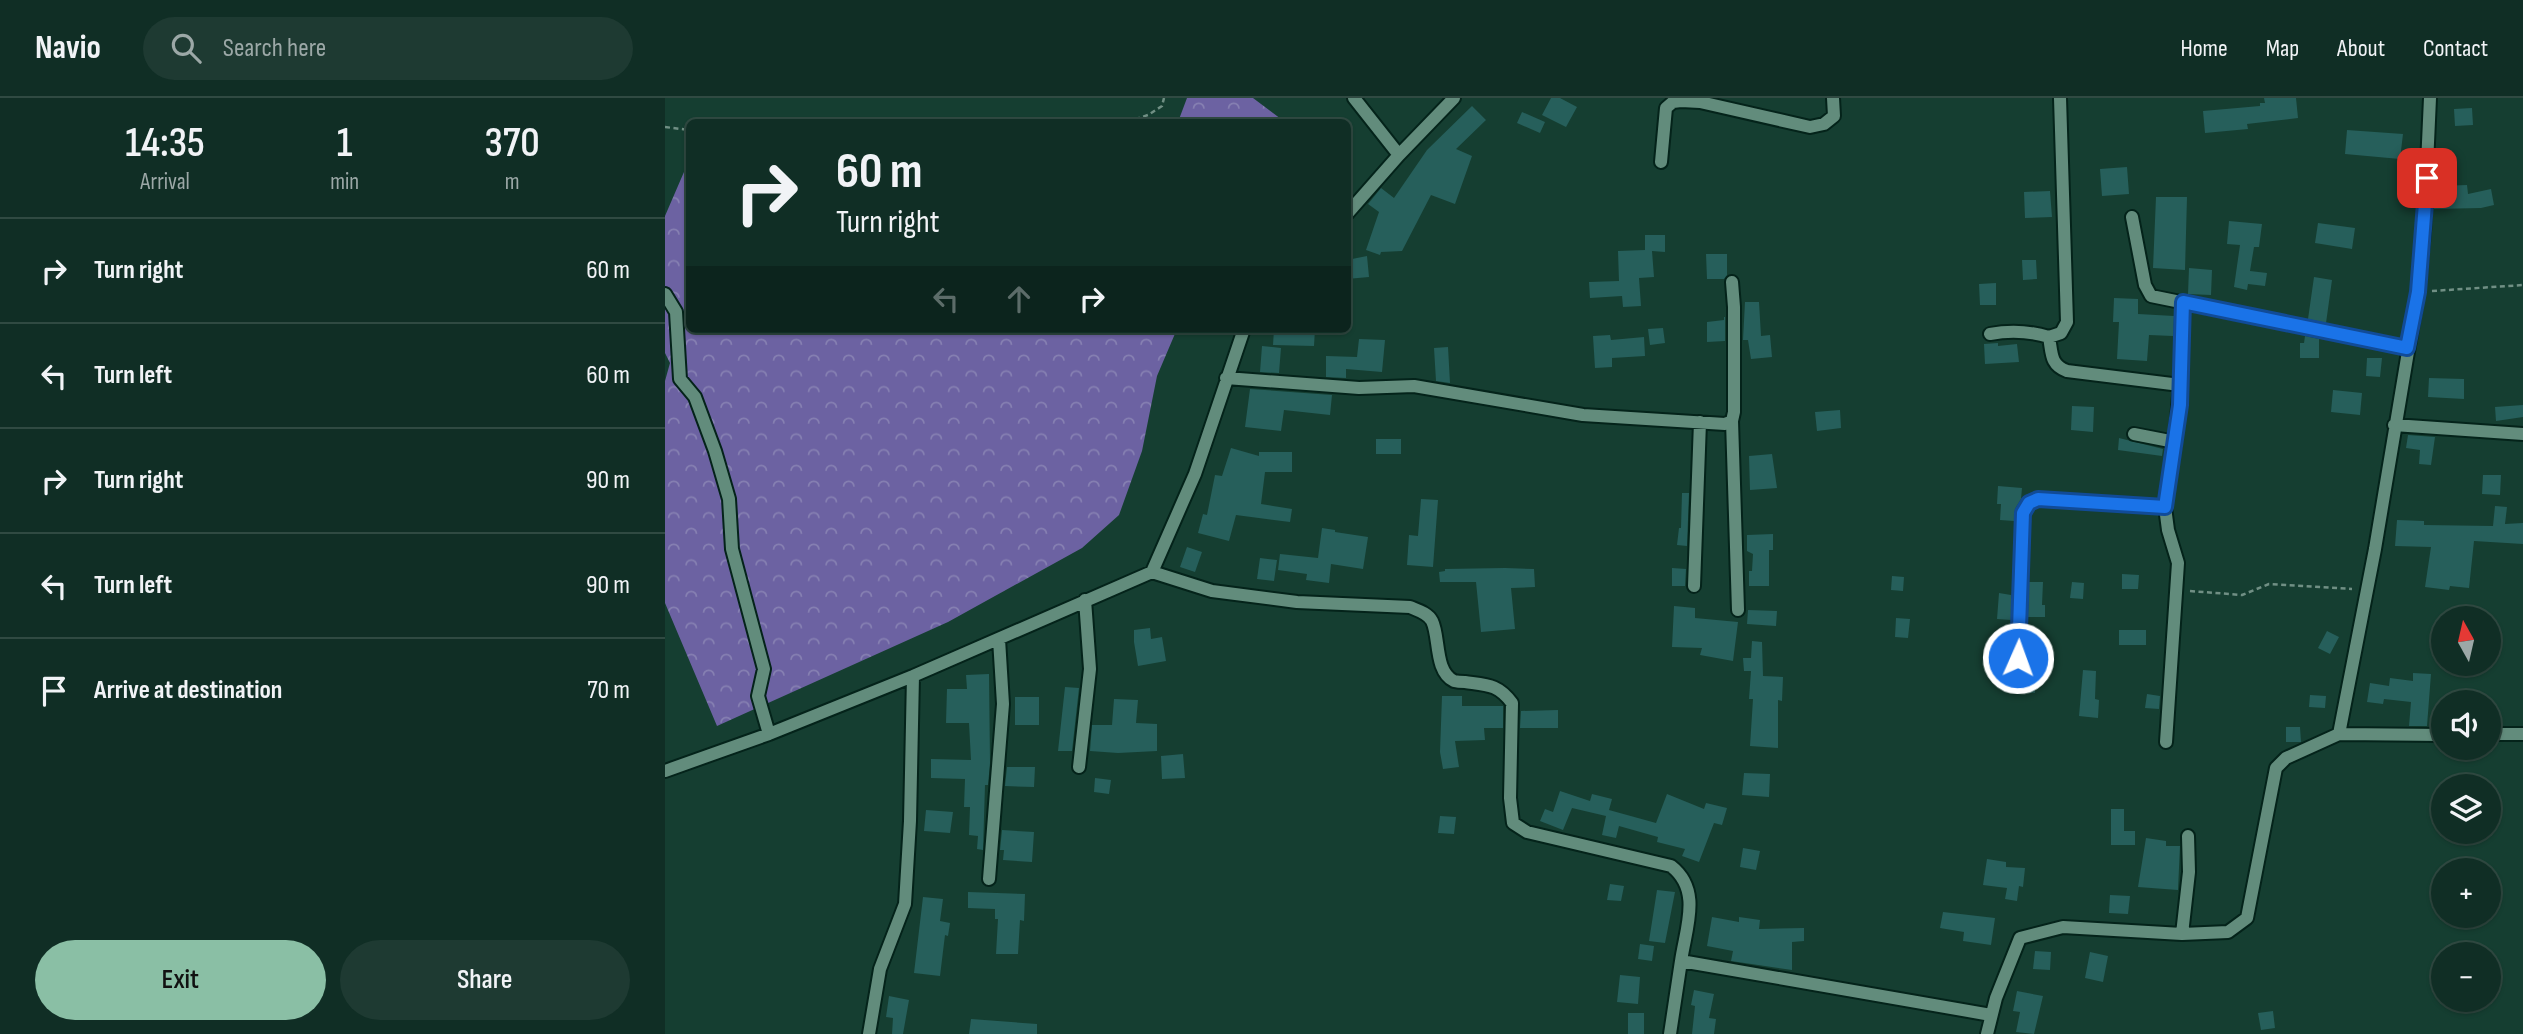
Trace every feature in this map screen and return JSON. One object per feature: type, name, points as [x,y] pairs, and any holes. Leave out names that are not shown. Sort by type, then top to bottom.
[{"type":"street","points":[[1354,98],[1399,155]]},
{"type":"street","points":[[1351,209],[1454,98]]},
{"type":"street","points":[[1661,162],[1666,108],[1673,102],[1700,102],[1809,127],[1823,124],[1833,116],[1833,98]]},
{"type":"street","points":[[1990,334],[2009,330],[2034,332],[2049,337],[2061,332],[2067,322],[2060,98]]},
{"type":"street","points":[[2339,734],[2418,292],[2424,232],[2430,98]]},
{"type":"street","points":[[2132,217],[2145,285],[2151,296],[2407,348]]},
{"type":"street","points":[[1732,282],[1738,610]]},
{"type":"street","points":[[665,294],[676,312],[680,379],[695,397],[715,450],[729,499],[732,549],[764,669],[758,696],[769,734]]},
{"type":"street","points":[[2166,742],[2178,563],[2168,530],[2165,507],[2181,385],[2183,302]]},
{"type":"street","points":[[1152,572],[1195,474],[1242,333]]},
{"type":"street","points":[[2049,337],[2052,361],[2058,368],[2181,385]]},
{"type":"street","points":[[1226,377],[1359,388],[1414,386],[1583,415],[1724,424],[1733,421]]},
{"type":"street","points":[[1695,586],[1700,422]]},
{"type":"street","points":[[2395,425],[2523,434]]},
{"type":"street","points":[[2134,434],[2175,442]]},
{"type":"street","points":[[2018,658],[2023,513],[2029,503],[2038,499],[2165,507]]},
{"type":"street","points":[[665,771],[769,734],[913,676],[1152,572],[1212,591],[1297,602],[1409,607],[1422,611],[1432,621],[1438,656],[1454,681],[1491,686],[1503,691],[1512,703],[1510,798],[1513,823],[1527,832],[1671,866],[1683,875],[1691,895],[1669,1034]]},
{"type":"street","points":[[1079,766],[1090,669],[1085,600]]},
{"type":"street","points":[[989,879],[1003,704],[999,639]]},
{"type":"street","points":[[869,1034],[880,969],[905,904],[913,676]]},
{"type":"street","points":[[1987,1034],[1991,1015],[2020,938],[2063,927],[2182,934],[2228,932],[2247,918],[2276,768],[2286,758],[2339,734],[2431,735]]},
{"type":"street","points":[[2501,734],[2523,734]]},
{"type":"street","points":[[2182,934],[2189,872],[2188,836]]},
{"type":"street","points":[[1681,961],[1991,1015]]},
{"type":"path","points":[[1136,119],[1162,106],[1164,98]]},
{"type":"path","points":[[665,127],[686,130]]},
{"type":"path","points":[[2418,292],[2523,285]]},
{"type":"path","points":[[2177,590],[2242,595],[2269,584],[2365,590]]},
{"type":"green space","points":[[1187,98],[1253,98],[1281,119],[1179,119]]},
{"type":"green space","points":[[686,167],[686,333],[1175,333],[1157,376],[1142,451],[1119,515],[1082,548],[948,622],[717,726],[665,603],[665,381],[670,363],[665,353],[665,216]]},
{"type":"building","points":[[1551,98],[1560,98],[1577,107],[1566,127],[1542,115]]},
{"type":"building","points":[[2264,98],[2296,98],[2298,118],[2247,124],[2248,129],[2205,133],[2203,111],[2260,106],[2260,103],[2265,103]]},
{"type":"building","points":[[1472,106],[1486,120],[1456,149],[1472,156],[1455,204],[1431,195],[1402,251],[1381,252],[1380,255],[1366,250],[1379,212],[1368,204],[1381,188],[1394,198],[1427,150]]},
{"type":"building","points":[[2472,108],[2473,125],[2455,126],[2454,109]]},
{"type":"building","points":[[1522,112],[1545,122],[1540,133],[1517,123]]},
{"type":"building","points":[[2347,130],[2403,134],[2400,159],[2345,154]]},
{"type":"building","points":[[2127,167],[2129,194],[2102,196],[2100,169]]},
{"type":"building","points":[[2467,185],[2468,194],[2491,189],[2494,205],[2481,208],[2434,209],[2434,201],[2441,200],[2440,186]]},
{"type":"building","points":[[2050,191],[2052,217],[2025,218],[2024,192]]},
{"type":"building","points":[[2156,197],[2187,197],[2185,270],[2153,268]]},
{"type":"building","points":[[2229,221],[2262,224],[2259,247],[2254,247],[2250,271],[2267,273],[2265,286],[2248,284],[2247,290],[2234,287],[2240,245],[2227,244]]},
{"type":"building","points":[[2318,223],[2355,228],[2352,249],[2315,243]]},
{"type":"building","points":[[1645,235],[1665,235],[1665,252],[1652,251],[1654,277],[1639,278],[1641,306],[1623,307],[1622,296],[1590,298],[1589,282],[1619,281],[1618,251],[1645,250]]},
{"type":"building","points":[[1706,254],[1727,254],[1727,275],[1724,279],[1707,279]]},
{"type":"building","points":[[1367,256],[1369,277],[1351,279],[1351,259]]},
{"type":"building","points":[[2022,260],[2036,260],[2037,279],[2023,280]]},
{"type":"building","points":[[2189,268],[2212,270],[2211,295],[2188,294]]},
{"type":"building","points":[[2314,277],[2332,280],[2326,323],[2308,319]]},
{"type":"building","points":[[1996,283],[1996,305],[1980,305],[1979,284]]},
{"type":"building","points":[[2114,298],[2138,299],[2138,314],[2174,316],[2173,336],[2149,335],[2147,361],[2117,359],[2119,322],[2113,322]]},
{"type":"building","points":[[1745,302],[1759,302],[1761,336],[1770,335],[1772,357],[1751,359],[1748,340],[1743,340]]},
{"type":"building","points":[[1724,317],[1725,341],[1707,342],[1707,322],[1724,320]]},
{"type":"building","points":[[1663,328],[1665,343],[1650,345],[1648,329]]},
{"type":"building","points":[[1274,333],[1315,333],[1314,346],[1273,345]]},
{"type":"building","points":[[1610,335],[1611,340],[1644,337],[1645,356],[1612,358],[1612,367],[1595,368],[1593,336]]},
{"type":"building","points":[[2305,336],[2319,339],[2319,358],[2300,358],[2300,343],[2304,343]]},
{"type":"building","points":[[1359,339],[1385,340],[1382,372],[1346,369],[1346,378],[1326,377],[1326,356],[1357,357]]},
{"type":"building","points":[[1998,343],[1998,346],[2017,344],[2019,362],[1985,364],[1984,344]]},
{"type":"building","points":[[1262,346],[1281,348],[1279,373],[1260,372]]},
{"type":"building","points":[[1448,347],[1450,383],[1436,381],[1434,348]]},
{"type":"building","points":[[2367,358],[2382,358],[2380,377],[2366,376]]},
{"type":"building","points":[[2429,378],[2464,379],[2464,399],[2428,397]]},
{"type":"building","points":[[1250,389],[1332,395],[1330,415],[1284,410],[1281,431],[1245,427]]},
{"type":"building","points":[[2333,390],[2362,393],[2360,415],[2331,412]]},
{"type":"building","points":[[2523,405],[2523,417],[2496,421],[2495,407]]},
{"type":"building","points":[[2072,406],[2094,407],[2093,432],[2071,430]]},
{"type":"building","points":[[1840,410],[1841,428],[1817,431],[1815,412]]},
{"type":"building","points":[[2408,435],[2435,437],[2431,465],[2419,464],[2420,450],[2406,448]]},
{"type":"building","points":[[2119,438],[2163,449],[2162,456],[2118,450]]},
{"type":"building","points":[[1376,439],[1401,439],[1401,454],[1376,454]]},
{"type":"building","points":[[1231,448],[1259,456],[1259,452],[1292,452],[1292,472],[1265,472],[1261,504],[1292,509],[1290,522],[1236,515],[1229,541],[1198,533],[1203,514],[1207,515],[1215,475],[1222,476]]},
{"type":"building","points":[[1772,454],[1777,488],[1750,490],[1749,456]]},
{"type":"building","points":[[2483,475],[2501,475],[2500,495],[2482,494]]},
{"type":"building","points":[[1998,486],[2022,488],[2014,521],[2000,520]]},
{"type":"building","points":[[1682,493],[1689,493],[1687,546],[1677,545],[1681,528]]},
{"type":"building","points":[[1421,499],[1438,500],[1433,567],[1407,565],[1409,535],[1418,536]]},
{"type":"building","points":[[2495,506],[2507,507],[2505,524],[2523,523],[2523,544],[2474,541],[2469,588],[2450,586],[2449,590],[2425,587],[2431,547],[2395,546],[2397,520],[2424,521],[2424,525],[2493,526]]},
{"type":"building","points":[[1322,528],[1368,537],[1363,569],[1331,564],[1329,583],[1306,580],[1307,574],[1278,570],[1280,554],[1318,558]]},
{"type":"building","points":[[1773,534],[1773,550],[1769,550],[1769,586],[1749,586],[1753,554],[1747,551],[1747,535]]},
{"type":"building","points":[[1187,547],[1202,552],[1195,572],[1180,567]]},
{"type":"building","points":[[1260,558],[1277,560],[1274,581],[1257,579]]},
{"type":"building","points":[[1672,568],[1686,569],[1685,586],[1672,586]]},
{"type":"building","points":[[1445,569],[1534,569],[1535,587],[1511,588],[1515,629],[1481,632],[1476,582],[1440,582],[1439,572]]},
{"type":"building","points":[[2122,574],[2139,575],[2138,589],[2122,589]]},
{"type":"building","points":[[1892,576],[1904,577],[1903,591],[1891,590]]},
{"type":"building","points":[[2029,582],[2043,582],[2042,605],[2045,605],[2045,617],[2028,617]]},
{"type":"building","points":[[2072,582],[2084,583],[2083,599],[2070,598]]},
{"type":"building","points":[[1999,593],[2011,595],[2011,620],[1997,619]]},
{"type":"building","points":[[1674,606],[1695,608],[1695,618],[1738,622],[1733,661],[1700,655],[1702,648],[1672,647]]},
{"type":"building","points":[[1748,610],[1777,611],[1776,626],[1747,624]]},
{"type":"building","points":[[1896,618],[1910,619],[1908,638],[1895,637]]},
{"type":"building","points":[[1150,628],[1151,639],[1162,637],[1166,661],[1138,666],[1134,630]]},
{"type":"building","points":[[2119,630],[2146,630],[2146,645],[2119,645]]},
{"type":"building","points":[[2327,631],[2339,637],[2330,654],[2318,648]]},
{"type":"building","points":[[1752,641],[1762,642],[1763,676],[1783,677],[1782,701],[1778,700],[1778,748],[1750,746],[1753,699],[1749,699],[1751,671],[1744,671],[1743,658],[1751,658]]},
{"type":"building","points":[[2083,670],[2096,671],[2095,699],[2099,700],[2098,718],[2079,716]]},
{"type":"building","points":[[2413,673],[2431,674],[2427,726],[2409,726],[2411,702],[2384,699],[2383,704],[2367,702],[2370,683],[2389,686],[2390,678],[2413,681]]},
{"type":"building","points":[[989,674],[990,763],[988,785],[985,785],[983,850],[977,849],[978,836],[969,835],[970,807],[964,807],[965,779],[931,778],[931,759],[971,760],[969,723],[946,723],[947,689],[967,689],[966,675]]},
{"type":"building","points":[[2022,674],[2036,675],[2035,693],[2021,692]]},
{"type":"building","points":[[1065,687],[1079,688],[1072,751],[1058,751]]},
{"type":"building","points":[[2147,694],[2160,696],[2159,709],[2145,708]]},
{"type":"building","points":[[2310,695],[2326,696],[2325,708],[2309,707]]},
{"type":"building","points":[[1442,696],[1462,696],[1462,706],[1503,706],[1503,728],[1484,728],[1485,740],[1455,741],[1459,767],[1443,769],[1440,752]]},
{"type":"building","points":[[1015,697],[1039,697],[1039,725],[1015,725]]},
{"type":"building","points":[[1114,699],[1138,700],[1136,723],[1157,724],[1157,751],[1090,751],[1092,725],[1112,725]]},
{"type":"building","points":[[1558,710],[1558,728],[1520,728],[1521,711]]},
{"type":"building","points":[[2286,727],[2300,727],[2301,742],[2286,742]]},
{"type":"building","points":[[1183,754],[1185,778],[1162,779],[1161,756]]},
{"type":"building","points":[[1007,767],[1035,767],[1034,787],[1005,786]]},
{"type":"building","points":[[1744,773],[1770,774],[1769,797],[1742,795]]},
{"type":"building","points":[[1095,778],[1111,780],[1109,794],[1094,792]]},
{"type":"building","points":[[1560,791],[1590,801],[1592,794],[1612,799],[1609,810],[1656,823],[1667,794],[1704,809],[1706,803],[1727,808],[1722,825],[1714,823],[1699,862],[1682,856],[1685,849],[1657,842],[1658,837],[1619,826],[1616,838],[1602,835],[1606,816],[1572,808],[1563,830],[1540,821],[1545,809],[1553,812]]},
{"type":"building","points":[[2111,809],[2124,809],[2124,831],[2135,831],[2135,845],[2111,845]]},
{"type":"building","points":[[926,810],[953,812],[950,833],[924,831]]},
{"type":"building","points":[[1440,816],[1456,817],[1454,834],[1438,833]]},
{"type":"building","points":[[1002,830],[1034,832],[1032,862],[1003,860],[1004,850],[1000,850]]},
{"type":"building","points":[[2146,838],[2166,841],[2166,846],[2180,846],[2178,890],[2138,887]]},
{"type":"building","points":[[1743,848],[1760,851],[1756,870],[1740,867]]},
{"type":"building","points":[[1987,859],[2006,862],[2006,867],[2025,868],[2023,887],[2019,886],[2017,901],[2005,899],[2007,888],[1983,885]]},
{"type":"building","points":[[1610,884],[1624,886],[1621,901],[1607,900]]},
{"type":"building","points":[[1657,890],[1675,892],[1665,943],[1649,941]]},
{"type":"building","points":[[968,892],[1025,894],[1024,921],[1020,920],[1018,954],[996,954],[998,919],[995,919],[995,909],[968,908]]},
{"type":"building","points":[[2110,895],[2130,896],[2128,914],[2109,913]]},
{"type":"building","points":[[923,897],[943,899],[940,921],[950,923],[948,936],[945,935],[940,976],[914,973]]},
{"type":"building","points":[[1943,912],[1995,918],[1991,945],[1963,941],[1964,932],[1940,928]]},
{"type":"building","points":[[1712,917],[1739,922],[1739,917],[1760,920],[1759,929],[1804,928],[1804,941],[1792,942],[1792,970],[1731,961],[1733,951],[1707,946]]},
{"type":"building","points":[[1640,944],[1654,946],[1652,961],[1638,959]]},
{"type":"building","points":[[2035,951],[2051,952],[2050,970],[2033,969]]},
{"type":"building","points":[[2090,952],[2108,956],[2103,982],[2085,978]]},
{"type":"building","points":[[1620,975],[1640,977],[1638,1004],[1617,1002]]},
{"type":"building","points":[[1694,990],[1714,994],[1709,1018],[1716,1019],[1714,1034],[1692,1034],[1695,1006],[1691,1005]]},
{"type":"building","points":[[2017,991],[2043,996],[2034,1034],[2016,1032],[2020,1012],[2013,1011]]},
{"type":"building","points":[[889,996],[909,1000],[903,1034],[892,1034],[893,1018],[886,1017]]},
{"type":"building","points":[[2273,1011],[2275,1028],[2261,1030],[2258,1013]]},
{"type":"building","points":[[1628,1013],[1644,1013],[1644,1034],[1628,1034]]},
{"type":"building","points":[[971,1019],[1037,1024],[1037,1034],[969,1034]]},
{"type":"route","points":[[2018,658],[2023,513],[2029,503],[2038,499],[2165,507],[2180,405],[2183,302],[2407,348],[2418,292],[2427,178]]}]
